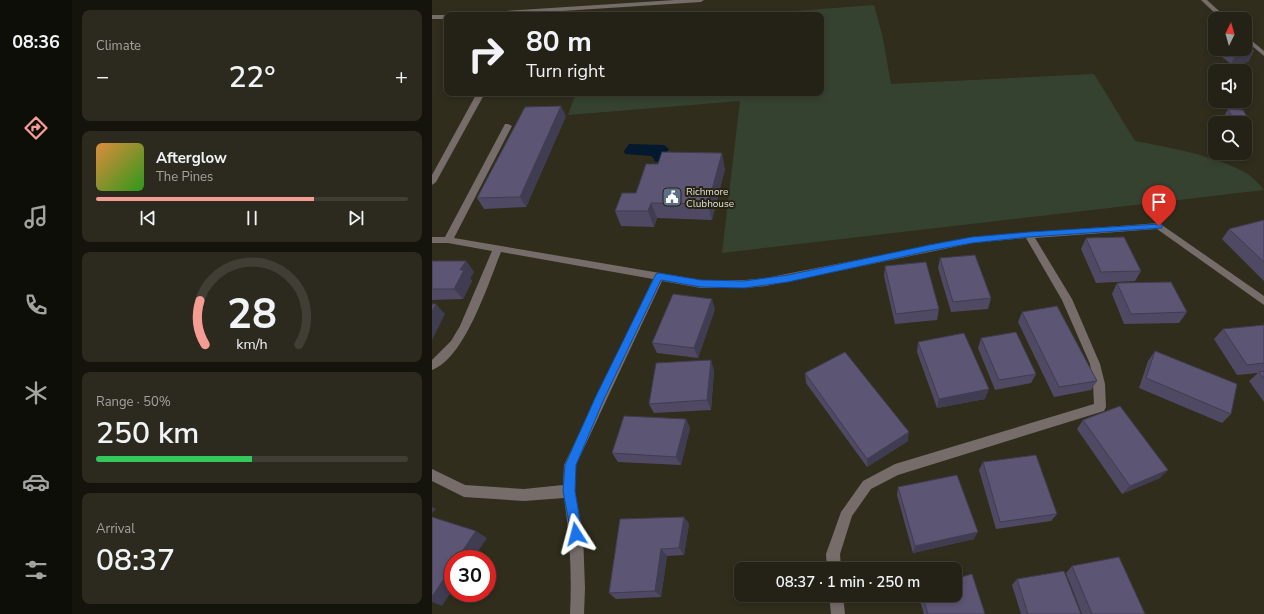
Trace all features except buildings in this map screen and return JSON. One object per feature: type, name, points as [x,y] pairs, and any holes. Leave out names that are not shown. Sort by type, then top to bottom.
[{"type":"street","points":[[549,12],[702,0]]},
{"type":"street","points":[[1204,0],[1217,12]]},
{"type":"street","points":[[1252,43],[1264,54]]},
{"type":"street","points":[[432,182],[479,96]]},
{"type":"street","points":[[448,240],[508,126]]},
{"type":"street","points":[[432,240],[448,240],[708,284],[744,284],[766,282],[972,240],[1029,234],[1159,226],[1264,301]]},
{"type":"street","points":[[834,562],[833,554],[847,512],[867,485],[895,470],[1100,407],[1099,384],[1095,364],[1067,299],[1029,234]]},
{"type":"street","points":[[432,365],[435,364],[455,344],[465,327],[498,248]]},
{"type":"street","points":[[577,614],[578,588],[576,534],[569,491],[570,465],[659,276]]},
{"type":"street","points":[[432,475],[464,491],[524,494],[569,491]]},
{"type":"street","points":[[837,602],[838,614]]},
{"type":"green space","points":[[874,5],[882,34],[891,84],[1094,74],[1135,141],[1190,152],[1208,157],[1208,160],[1218,161],[1247,173],[1264,190],[722,253],[740,101],[568,115],[575,96],[824,96],[824,12],[781,12]]},
{"type":"water","points":[[629,144],[664,145],[669,149],[659,162],[654,161],[651,156],[625,154],[624,151]]},
{"type":"place","name":"Richmore Clubhouse","points":[[672,197]]},
{"type":"route","points":[[576,534],[569,491],[570,465],[626,342],[659,276],[701,284],[723,285],[766,282],[972,240],[1029,234],[1159,226]]}]
